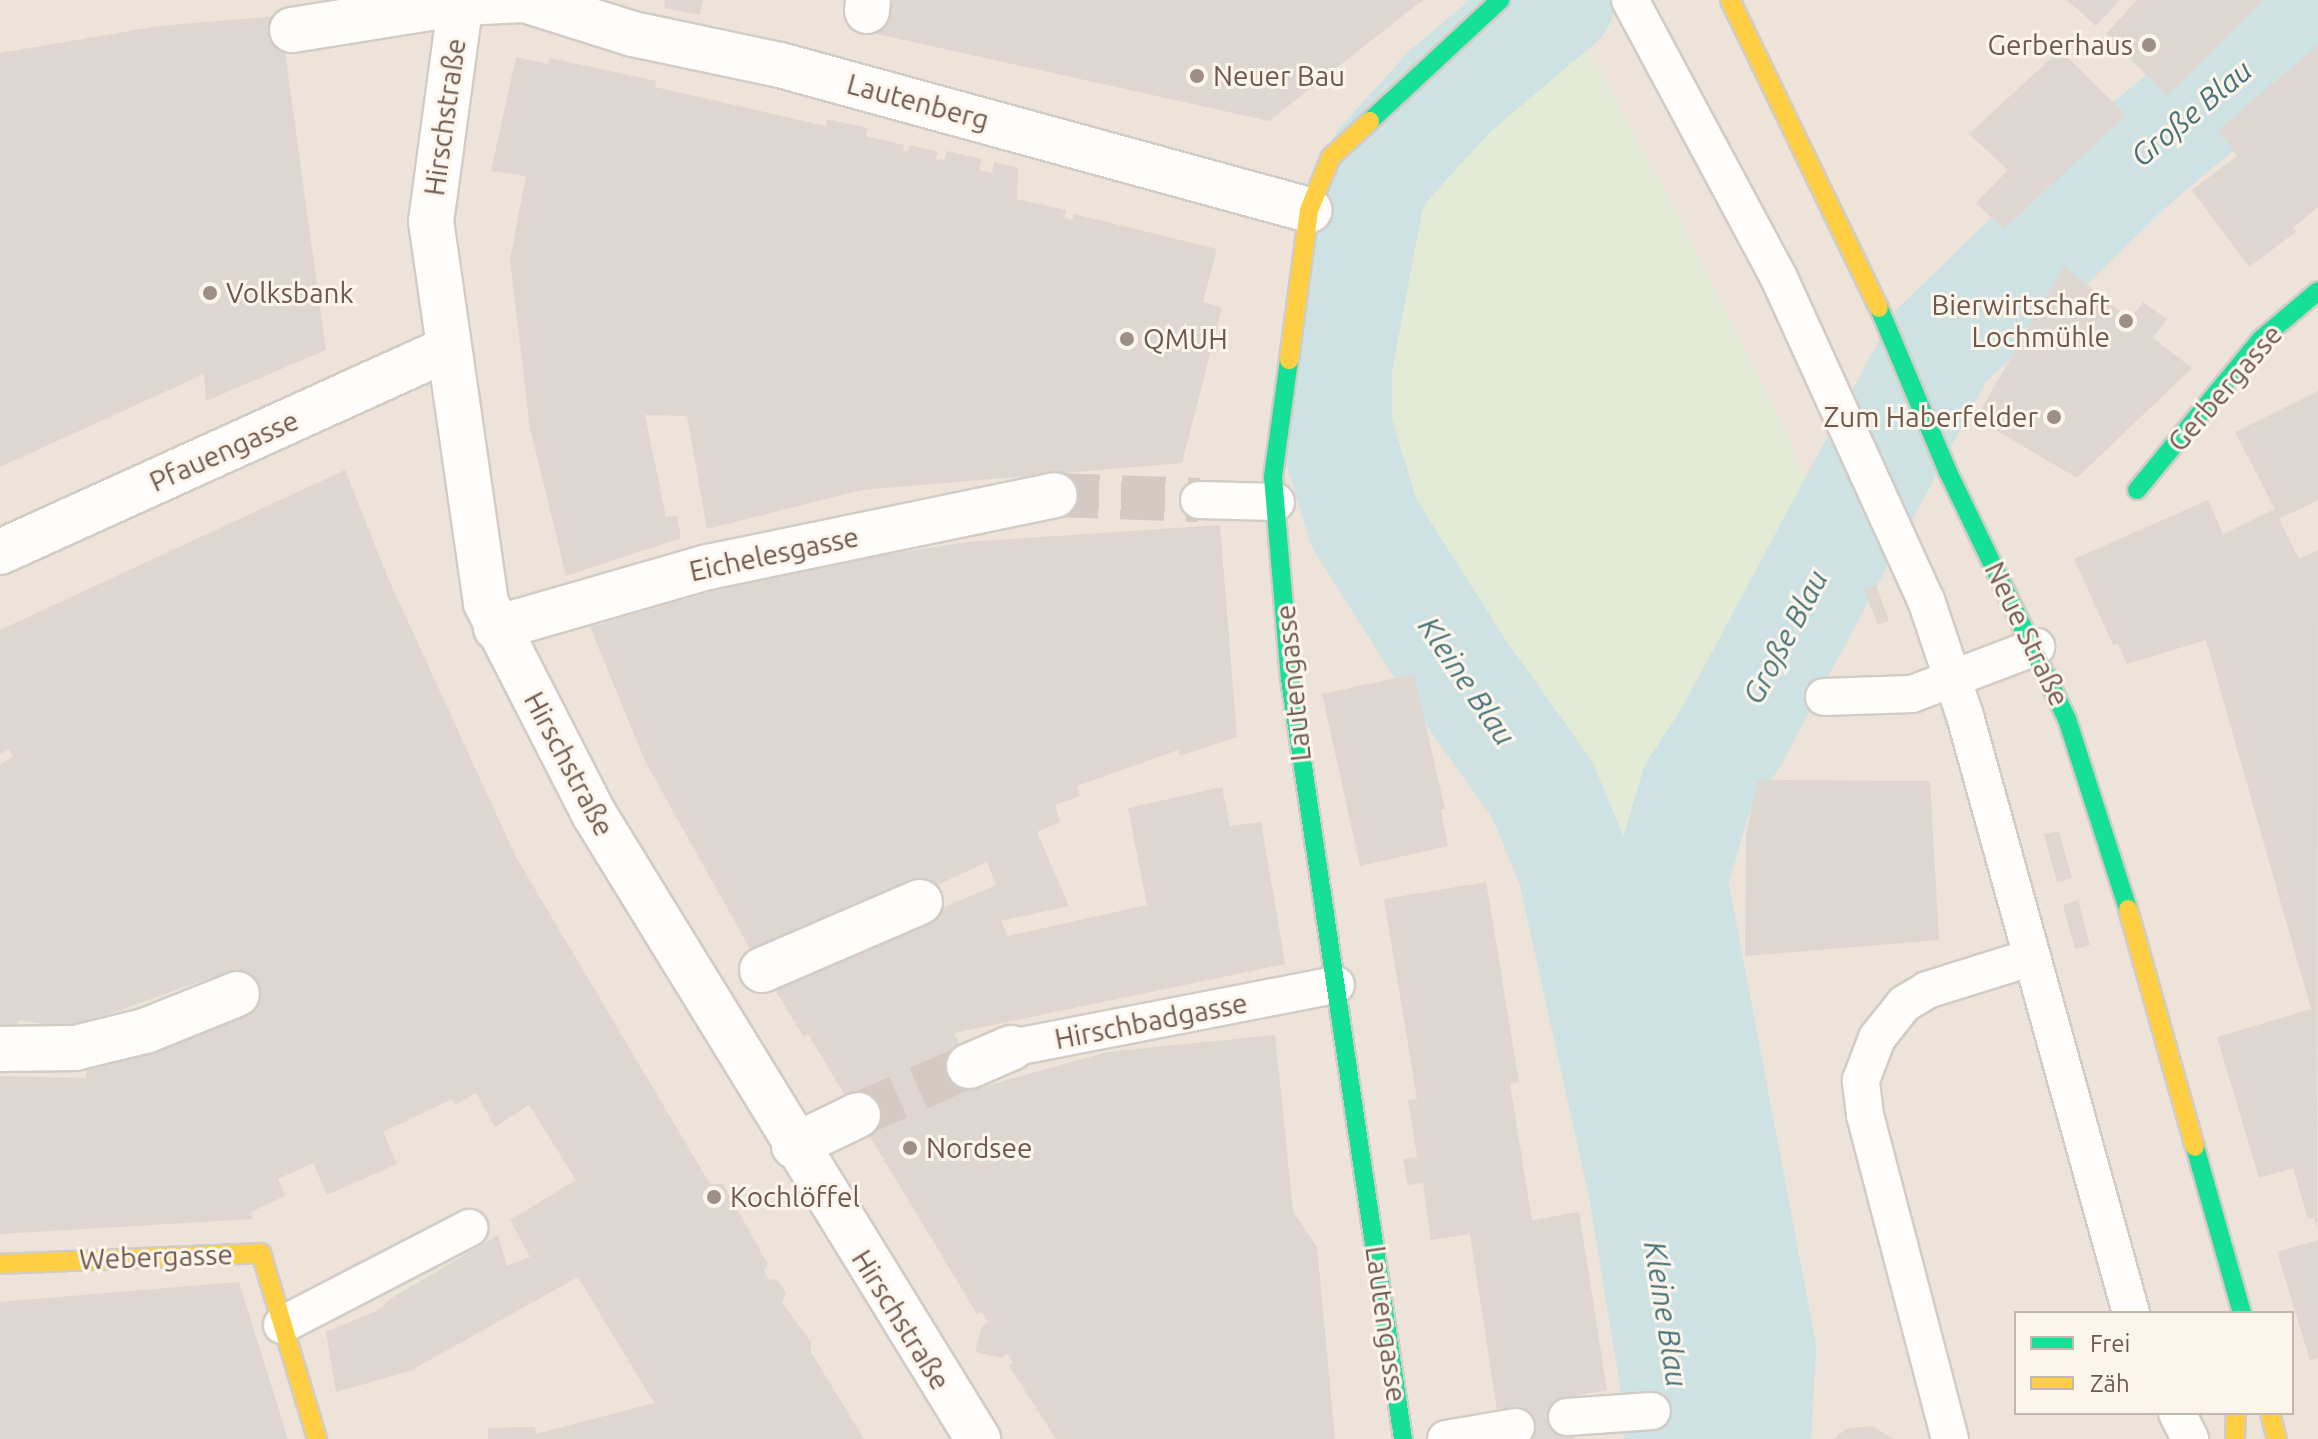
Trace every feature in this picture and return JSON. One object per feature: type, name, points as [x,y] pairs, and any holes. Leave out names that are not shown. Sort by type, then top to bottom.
[{"type":"street","points":[[292,30],[461,1],[524,0]]},
{"type":"street","name":"Lautenberg","points":[[524,0],[633,34],[780,65],[1309,210]]},
{"type":"street","name":"Lautengasse","points":[[1403,1439],[1290,679],[1273,477],[1309,210],[1331,157],[1500,0]]},
{"type":"street","name":"Neue Straße","points":[[1730,0],[1847,234],[1939,452],[2036,647],[2067,719],[2100,816],[2240,1309]]},
{"type":"street","name":"Hirschstraße","points":[[461,1],[431,221],[447,349],[486,603],[496,628],[594,814],[794,1146],[978,1439]]},
{"type":"street","name":"Gerbergasse","points":[[2137,490],[2260,340],[2318,291]]},
{"type":"street","name":"Pfauengasse","points":[[0,552],[447,349]]},
{"type":"street","name":"Eichelesgasse","points":[[496,628],[708,567],[1055,495]]},
{"type":"street","points":[[762,970],[920,902]]},
{"type":"street","points":[[0,1049],[75,1048],[145,1031],[237,994]]},
{"type":"street","name":"Hirschbadgasse","points":[[969,1066],[1011,1048]]},
{"type":"street","points":[[794,1146],[858,1115]]},
{"type":"street","name":"Webergasse","points":[[0,1264],[261,1253],[317,1439]]},
{"type":"street","points":[[2235,1439],[2236,1415]]},
{"type":"street","points":[[2271,1415],[2277,1439]]},
{"type":"lane","points":[[1705,0],[1753,43]]},
{"type":"lane","points":[[1632,2],[1697,118],[1894,522],[1954,680],[2130,1311]]},
{"type":"lane","points":[[1199,500],[1276,502]]},
{"type":"lane","points":[[1824,697],[1912,694],[2036,647]]},
{"type":"lane","points":[[1950,1439],[1865,1115],[1861,1080],[1877,1038],[1904,1004],[1927,990],[2032,957]]},
{"type":"lane","name":"Hirschbadgasse","points":[[1011,1048],[1336,985]]},
{"type":"lane","points":[[282,1325],[469,1228]]},
{"type":"lane","points":[[1567,1417],[1652,1411]]},
{"type":"lane","points":[[2160,1415],[2166,1439]]},
{"type":"lane","points":[[2178,1415],[2190,1439]]},
{"type":"lane","points":[[1446,1439],[1516,1427]]},
{"type":"shaded area","points":[[0,0],[2318,0],[2318,1439],[0,1439]]},
{"type":"green space","points":[[1569,16],[1682,221],[1780,419],[1825,522],[1695,743],[1673,799],[1645,908],[1623,914],[1554,763],[1375,511],[1349,362],[1369,257],[1398,178],[1495,78]]},
{"type":"building","points":[[665,0],[703,0],[700,15],[664,8]]},
{"type":"building","name":"Neuer Bau","points":[[875,0],[1423,0],[1269,121],[868,32]]},
{"type":"building","points":[[2067,0],[2120,0],[2096,26]]},
{"type":"building","points":[[2137,0],[2264,0],[2167,96],[2106,34]]},
{"type":"building","points":[[280,16],[326,350],[206,401],[204,374],[0,467],[0,53],[159,26]]},
{"type":"building","points":[[2318,45],[2318,207],[2293,228],[2296,232],[2249,267],[2192,190],[2237,156],[2218,130]]},
{"type":"building","points":[[2060,50],[2126,115],[2004,229],[1976,203],[2008,170],[1969,134]]},
{"type":"building","points":[[516,57],[548,64],[550,58],[656,81],[655,87],[826,126],[827,119],[868,128],[866,136],[904,145],[903,151],[908,152],[910,145],[938,152],[936,159],[944,160],[947,151],[982,159],[979,170],[992,173],[994,162],[1018,168],[1017,199],[1066,210],[1064,218],[1072,220],[1074,214],[1217,249],[1203,302],[1222,307],[1182,463],[862,490],[707,529],[687,416],[645,415],[666,517],[677,516],[681,538],[566,576],[530,428],[510,260],[526,176],[491,171]]},
{"type":"building","points":[[2064,266],[2130,319],[2143,302],[2167,319],[2153,338],[2192,368],[2077,478],[1985,424],[1979,413]]},
{"type":"building","points":[[2318,391],[2318,500],[2279,519],[2299,559],[2318,550],[2317,1228],[2314,1218],[2308,1219],[2293,1168],[2259,1178],[2217,1037],[2311,1009],[2206,640],[2127,664],[2118,644],[2113,645],[2074,559],[2208,500],[2223,534],[2275,509],[2235,432]]},
{"type":"building","points":[[345,470],[388,578],[516,857],[710,1184],[723,1184],[768,1264],[764,1271],[769,1280],[777,1279],[786,1293],[782,1303],[811,1342],[811,1352],[864,1439],[488,1439],[488,1428],[535,1427],[536,1434],[654,1403],[578,1277],[410,1371],[336,1392],[326,1332],[379,1310],[390,1299],[498,1235],[507,1266],[530,1257],[510,1220],[576,1180],[529,1105],[495,1127],[476,1093],[455,1105],[452,1099],[383,1132],[397,1164],[327,1195],[313,1163],[278,1179],[285,1196],[251,1212],[253,1219],[0,1234],[0,1076],[86,1078],[87,1055],[237,994],[227,972],[70,1028],[18,1020],[17,1027],[0,1029],[0,764],[13,757],[9,749],[0,754],[0,630]]},
{"type":"building","points":[[1220,525],[1237,737],[1180,756],[1178,750],[1077,786],[1080,796],[1055,805],[1060,822],[1037,832],[1069,906],[1001,921],[1008,936],[1147,905],[1128,808],[1222,787],[1230,826],[1261,822],[1285,964],[954,1033],[979,1088],[1107,1052],[1275,1035],[1293,1211],[1317,1247],[1335,1439],[1056,1439],[1009,1366],[1013,1363],[1008,1354],[1002,1358],[975,1352],[982,1326],[988,1322],[981,1311],[977,1314],[808,1034],[804,1037],[770,982],[996,885],[987,862],[908,899],[754,956],[645,761],[590,627],[781,571],[967,542]]},
{"type":"building","points":[[1876,585],[1889,621],[1878,625],[1864,589]]},
{"type":"building","points":[[1414,674],[1445,809],[1441,810],[1448,846],[1360,866],[1322,694]]},
{"type":"building","points":[[1758,780],[1930,781],[1939,940],[1745,956],[1746,836]]},
{"type":"building","points":[[2059,831],[2072,878],[2057,882],[2044,834]]},
{"type":"building","points":[[1486,882],[1519,1082],[1510,1084],[1532,1220],[1579,1212],[1607,1390],[1564,1398],[1569,1435],[1576,1439],[1517,1439],[1514,1408],[1497,1410],[1470,1234],[1431,1240],[1423,1183],[1408,1185],[1403,1159],[1417,1157],[1408,1100],[1417,1099],[1384,899]]},
{"type":"building","points":[[2078,900],[2090,945],[2075,949],[2063,905]]},
{"type":"building","points":[[2318,1240],[2318,1358],[2310,1360],[2277,1252]]},
{"type":"building","points":[[239,1282],[288,1439],[0,1439],[0,1302]]},
{"type":"building","points":[[1872,1426],[1893,1439],[1834,1439],[1846,1429]]},
{"type":"waterway","name":"Kleine Blau","points":[[1558,0],[1449,92],[1384,164],[1368,191],[1335,365],[1335,428],[1364,523],[1457,670],[1542,789],[1574,866],[1646,1192],[1681,1405],[1681,1439]]},
{"type":"waterway","name":"Große Blau","points":[[1754,1439],[1759,1350],[1670,880],[1697,789],[1730,739],[1940,347],[2133,160],[2258,56],[2313,0]]},
{"type":"tunnel","points":[[1055,495],[1199,500]]},
{"type":"tunnel","points":[[858,1115],[969,1066]]},
{"type":"traffic: fast","points":[[1370,121],[1500,0]]},
{"type":"traffic: fast","points":[[2137,490],[2260,340],[2318,291]]},
{"type":"traffic: fast","points":[[1879,308],[1948,472],[2067,719],[2128,909]]},
{"type":"traffic: fast","points":[[1289,360],[1273,477],[1290,679],[1403,1439]]},
{"type":"traffic: fast","points":[[2195,1147],[2241,1311]]},
{"type":"traffic: slow","points":[[1730,0],[1879,308]]},
{"type":"traffic: slow","points":[[1289,360],[1309,210],[1331,157],[1370,121]]},
{"type":"traffic: slow","points":[[2128,909],[2195,1147]]},
{"type":"traffic: slow","points":[[0,1264],[261,1253],[317,1439]]},
{"type":"traffic: slow","points":[[2235,1439],[2236,1415]]},
{"type":"traffic: slow","points":[[2271,1415],[2277,1439]]},
{"type":"place","name":"Gerberhaus","points":[[2149,45]]},
{"type":"place","name":"Neuer Bau","points":[[1197,76]]},
{"type":"place","name":"Volksbank","points":[[210,293]]},
{"type":"place","name":"Bierwirtschaft Lochmühle","points":[[2126,321]]},
{"type":"place","name":"QMUH","points":[[1127,339]]},
{"type":"place","name":"Zum Haberfelder","points":[[2054,417]]},
{"type":"place","name":"Nordsee","points":[[910,1148]]},
{"type":"place","name":"Kochlöffel","points":[[714,1197]]}]
